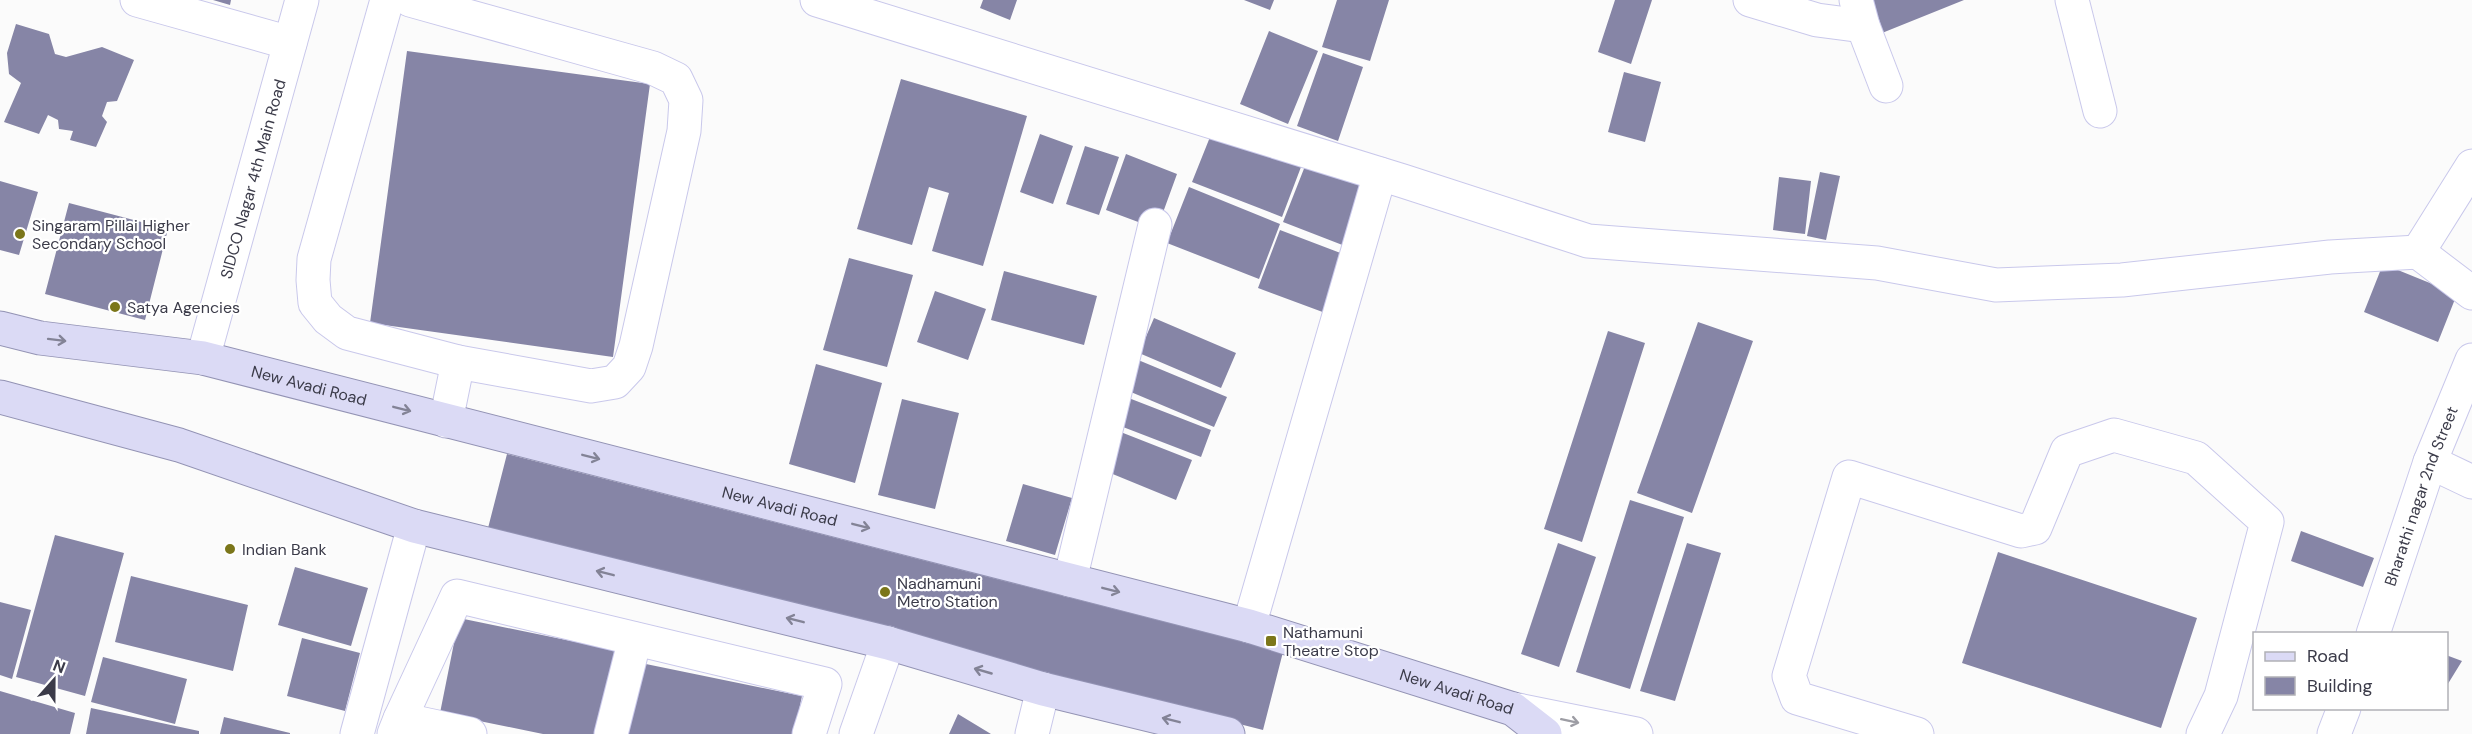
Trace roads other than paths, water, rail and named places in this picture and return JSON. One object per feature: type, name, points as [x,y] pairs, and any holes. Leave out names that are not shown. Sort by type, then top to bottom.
[{"type":"main road","name":"New Avadi Road","points":[[0,328],[40,338],[203,358],[1249,626],[1513,709],[1545,734]]},
{"type":"main road","points":[[0,397],[179,445],[414,526],[888,643],[1043,688],[1228,734]]},
{"type":"street","points":[[137,0],[290,43]]},
{"type":"street","name":"SIDCO Nagar 4th Main Road","points":[[203,358],[302,0]]},
{"type":"street","points":[[387,0],[314,259],[312,280],[315,303],[328,319],[347,333],[459,362],[591,386],[615,382],[628,367],[636,346],[684,131],[686,100],[676,80],[653,68],[410,0]]},
{"type":"street","points":[[817,0],[1380,174],[1588,241],[1877,263],[1996,285],[2122,280],[2331,256],[2418,252],[2472,293]]},
{"type":"street","points":[[1750,0],[1817,20],[1860,13],[1887,86]]},
{"type":"street","points":[[2072,0],[2100,111]]},
{"type":"street","points":[[2418,252],[2472,166]]},
{"type":"street","points":[[1249,626],[1380,174]]},
{"type":"street","points":[[1070,580],[1155,225]]},
{"type":"street","name":"Bharathi nagar 2nd Street","points":[[2373,632],[2430,462],[2472,360]]},
{"type":"street","points":[[446,420],[459,362]]},
{"type":"street","points":[[1917,734],[1797,698],[1789,676],[1849,477],[2021,531],[2035,528],[2067,451],[2114,435],[2196,458],[2267,522],[2222,696],[2203,734]]},
{"type":"street","points":[[2430,462],[2472,482]]},
{"type":"street","points":[[357,734],[414,526]]},
{"type":"street","points":[[470,734],[397,726],[457,596],[825,684],[809,734]]},
{"type":"street","points":[[611,734],[635,639]]},
{"type":"street","points":[[856,734],[888,643]]},
{"type":"street","points":[[1032,734],[1043,688]]},
{"type":"street","points":[[1513,709],[1636,734]]},
{"type":"street","points":[[2334,734],[2343,710]]},
{"type":"place","name":"Singaram Pillai Higher Secondary School","points":[[20,234]]},
{"type":"place","name":"Satya Agencies","points":[[115,307]]},
{"type":"place","name":"Indian Bank","points":[[230,549]]},
{"type":"place","name":"Nadhamuni Metro Station","points":[[885,592]]},
{"type":"place","name":"Nathamuni Theatre Stop","points":[[1271,641]]}]
